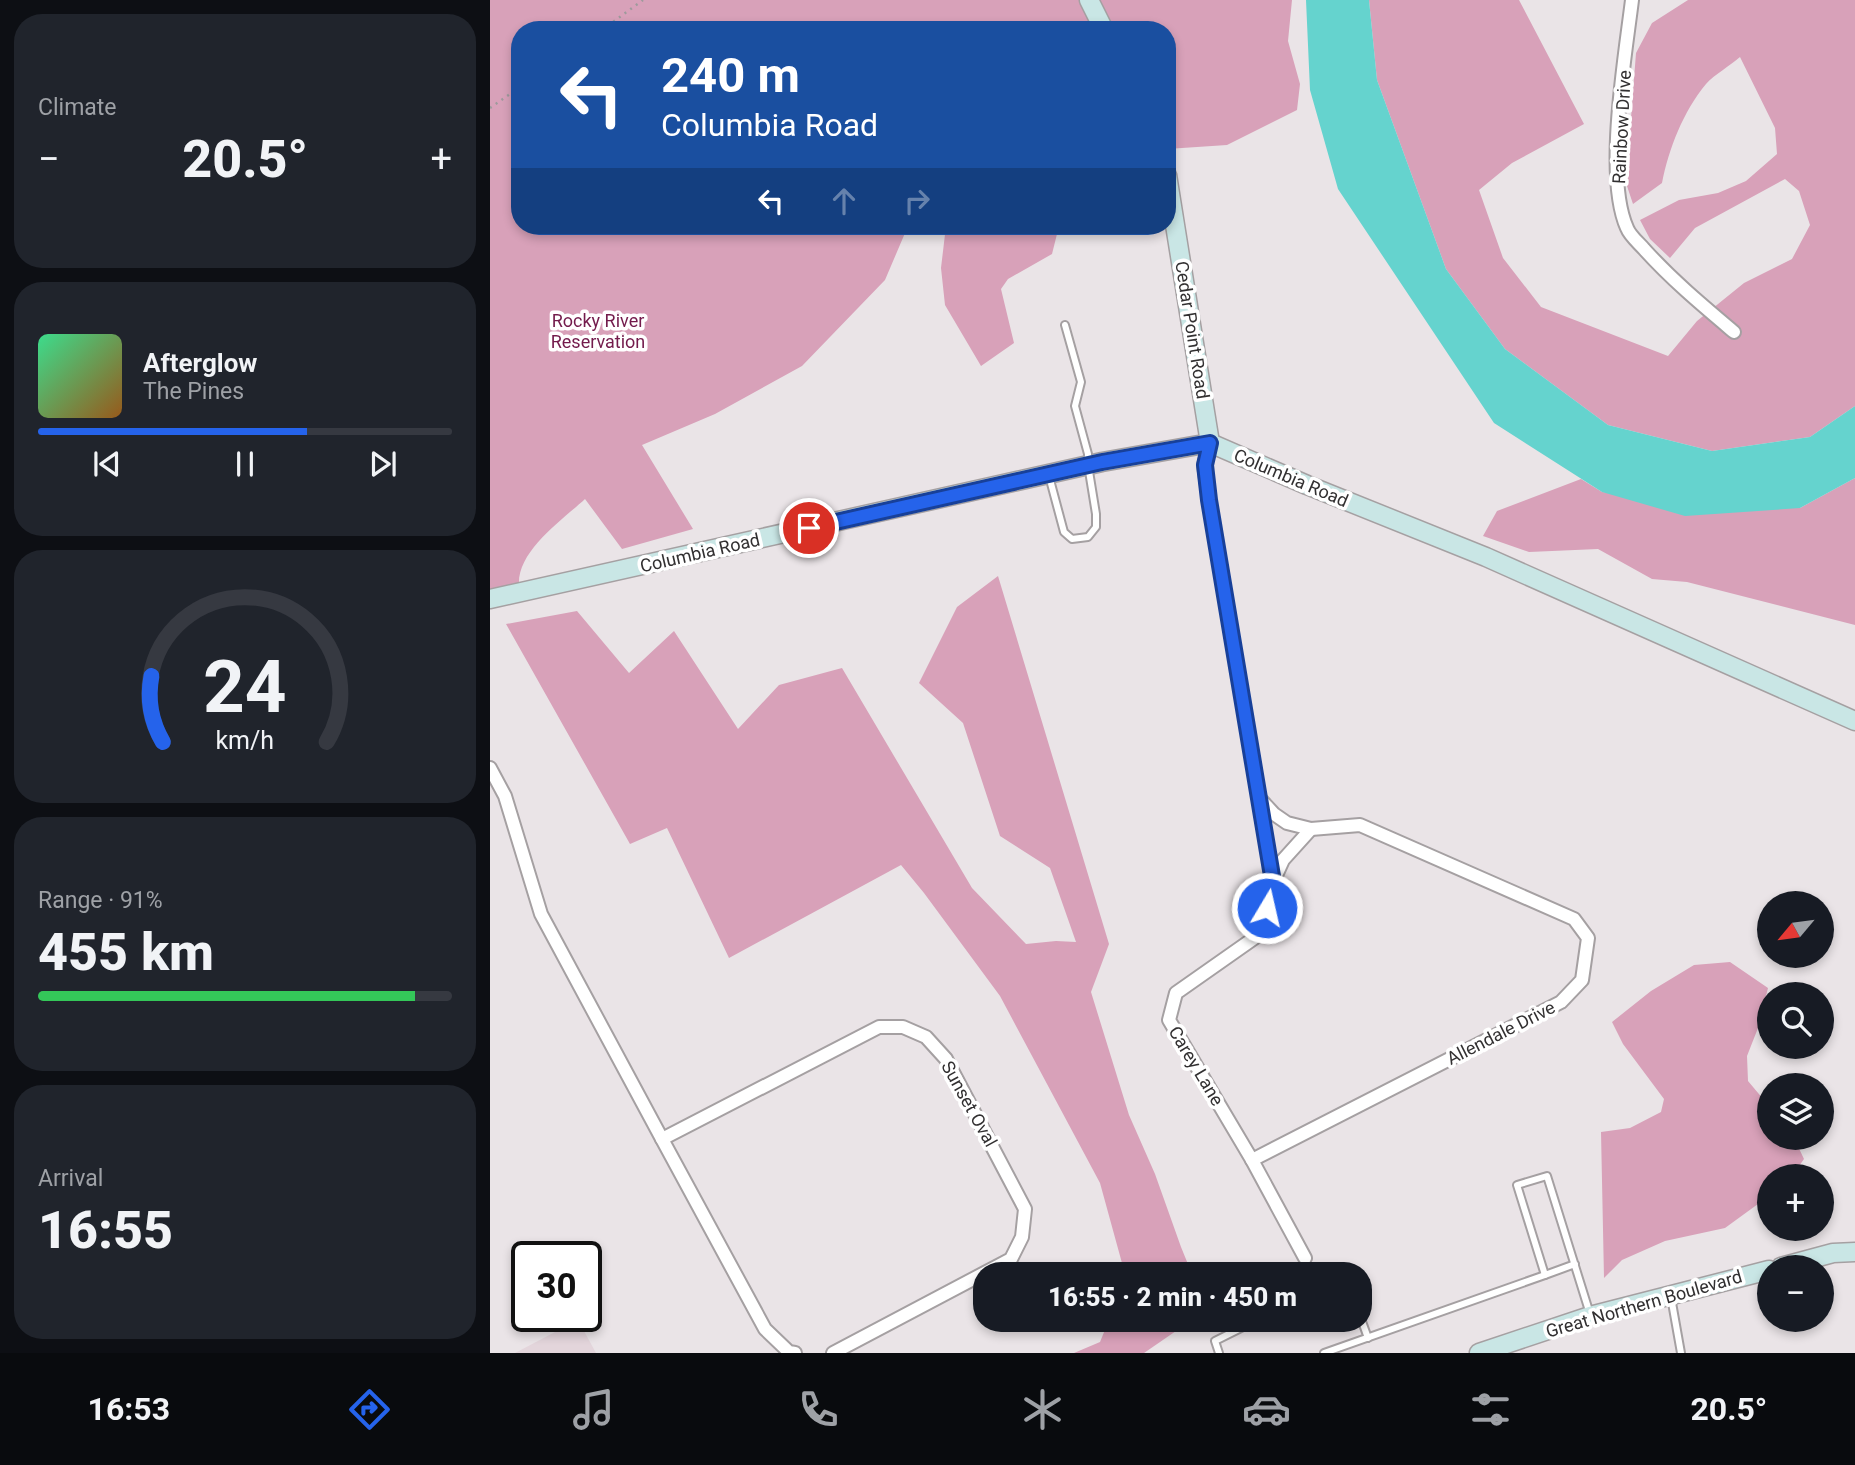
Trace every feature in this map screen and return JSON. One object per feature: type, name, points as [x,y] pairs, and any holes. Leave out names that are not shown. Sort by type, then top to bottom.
[{"type":"street","points":[[1089,0],[1100,21]]},
{"type":"street","name":"Rainbow Drive","points":[[1632,0],[1618,144],[1619,199],[1628,230],[1673,281],[1734,332]]},
{"type":"street","name":"Cedar Point Road","points":[[1176,231],[1210,443]]},
{"type":"street","name":"Columbia Road","points":[[490,599],[1049,474],[1210,443],[1486,557],[1855,721]]},
{"type":"street","name":"Carey Lane","points":[[1210,443],[1205,465],[1209,500],[1273,882],[1260,934],[1176,993],[1169,1020],[1252,1160],[1305,1258]]},
{"type":"street","points":[[490,768],[505,796],[541,914],[765,1329],[789,1352],[795,1353]]},
{"type":"street","name":"Allendale Drive","points":[[1252,1160],[1561,1002],[1582,980],[1588,938],[1574,919],[1360,825],[1311,829],[1287,823],[1259,798]]},
{"type":"street","points":[[1273,882],[1283,860],[1311,829]]},
{"type":"street","name":"Sunset Oval","points":[[662,1139],[879,1027],[903,1027],[926,1037],[946,1059],[1025,1209],[1022,1237],[1011,1259],[833,1353]]},
{"type":"street","points":[[1829,1255],[1855,1252]]},
{"type":"street","name":"Great Northern Boulevard","points":[[1479,1353],[1590,1316],[1757,1273]]},
{"type":"lane","points":[[1049,474],[1064,533],[1072,539],[1084,539],[1094,530],[1097,522],[1088,454],[1075,406],[1080,382],[1065,325]]},
{"type":"lane","points":[[1545,1275],[1517,1185],[1547,1176],[1590,1316]]},
{"type":"lane","points":[[1324,1353],[1575,1264]]},
{"type":"lane","points":[[1670,1295],[1681,1353]]},
{"type":"lane","points":[[1219,1353],[1215,1341],[1233,1332]]},
{"type":"lane","points":[[1365,1332],[1367,1338]]},
{"type":"lane","points":[[1347,1345],[1349,1353]]},
{"type":"path","points":[[614,21],[643,0]]},
{"type":"path","points":[[490,108],[511,93]]},
{"type":"shaded area","points":[[555,1332],[585,1332],[596,1353],[515,1353]]},
{"type":"green space","name":"Rocky River Reservation","points":[[490,0],[1292,0],[1288,41],[1300,84],[1297,110],[1227,145],[1176,148],[1176,21],[511,21],[511,235],[904,235],[885,280],[802,366],[715,414],[642,445],[693,529],[622,549],[585,499],[530,552],[519,578],[520,592],[490,599]]},
{"type":"green space","points":[[1369,0],[1519,0],[1584,124],[1512,163],[1479,190],[1503,258],[1541,307],[1668,356],[1697,321],[1744,283],[1792,259],[1810,225],[1799,191],[1785,179],[1695,228],[1670,258],[1650,239],[1640,220],[1679,200],[1718,193],[1746,181],[1777,154],[1775,128],[1740,57],[1710,80],[1698,95],[1678,131],[1662,183],[1633,204],[1626,183],[1636,53],[1652,23],[1688,0],[1855,0],[1855,406],[1810,437],[1712,451],[1608,425],[1505,349],[1446,269],[1377,80]]},
{"type":"green space","points":[[945,235],[1057,235],[1052,254],[1008,279],[1001,289],[1014,343],[981,366],[945,305],[941,268]]},
{"type":"green space","points":[[1855,478],[1855,625],[1687,582],[1652,579],[1598,549],[1529,552],[1483,536],[1497,511],[1581,479],[1602,492],[1800,508]]},
{"type":"green space","points":[[998,576],[1109,944],[1091,992],[1129,1115],[1155,1174],[1187,1262],[1122,1262],[1100,1183],[1000,996],[901,865],[729,958],[667,828],[630,844],[506,624],[577,611],[629,673],[674,631],[738,729],[779,685],[842,668],[972,888],[1026,944],[1076,942],[1050,868],[1000,836],[963,723],[919,683],[957,607]]},
{"type":"green space","points":[[1730,962],[1759,982],[1757,982],[1757,1031],[1747,1056],[1748,1081],[1757,1092],[1757,1150],[1800,1150],[1804,1159],[1800,1164],[1757,1164],[1757,1205],[1725,1228],[1665,1241],[1622,1260],[1604,1278],[1601,1132],[1630,1128],[1661,1112],[1664,1099],[1623,1044],[1612,1022],[1651,991],[1694,965]]},
{"type":"green space","points":[[1104,1332],[1175,1332],[1144,1353],[1074,1353],[1100,1342]]},
{"type":"water","points":[[1306,0],[1369,0],[1377,80],[1446,269],[1505,349],[1608,425],[1712,451],[1810,437],[1855,406],[1855,478],[1800,508],[1685,516],[1602,492],[1494,423],[1338,189],[1310,90]]},
{"type":"route","points":[[809,528],[1102,462],[1210,443],[1205,465],[1209,500],[1273,882],[1267,908]]}]
